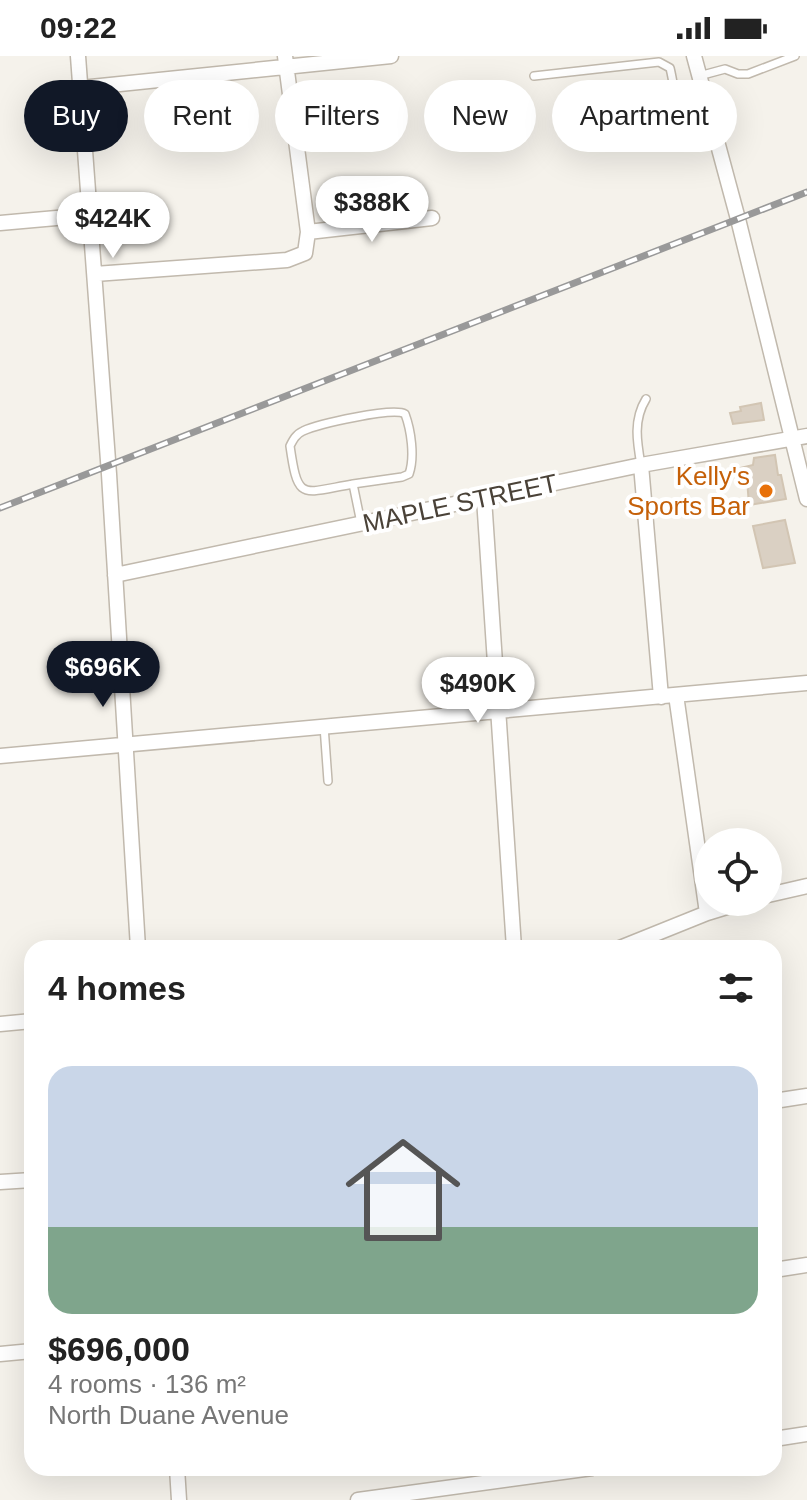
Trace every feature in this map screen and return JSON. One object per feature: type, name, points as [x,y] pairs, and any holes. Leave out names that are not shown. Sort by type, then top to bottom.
[{"type":"street","points":[[78,56],[80,80]]},
{"type":"street","points":[[128,82],[285,62],[391,56]]},
{"type":"street","points":[[694,56],[700,80]]},
{"type":"street","points":[[95,274],[287,260],[305,253],[308,232],[285,62]]},
{"type":"street","points":[[86,152],[137,940]]},
{"type":"street","points":[[720,152],[800,438],[807,499]]},
{"type":"street","points":[[0,223],[90,215]]},
{"type":"street","points":[[308,232],[432,218]]},
{"type":"street","name":"MAPLE STREET","points":[[115,575],[641,465],[800,438]]},
{"type":"street","points":[[641,465],[668,696],[694,834]]},
{"type":"street","points":[[484,498],[513,940]]},
{"type":"street","points":[[0,756],[807,683]]},
{"type":"street","points":[[782,892],[807,886]]},
{"type":"street","points":[[640,940],[700,916]]},
{"type":"street","points":[[0,1024],[24,1022]]},
{"type":"street","points":[[782,1100],[807,1096]]},
{"type":"street","points":[[0,1182],[24,1180]]},
{"type":"street","points":[[782,1269],[807,1265]]},
{"type":"street","points":[[0,1354],[24,1352]]},
{"type":"street","points":[[782,1438],[807,1434]]},
{"type":"street","points":[[178,1476],[179,1500]]},
{"type":"street","points":[[358,1500],[524,1476]]},
{"type":"lane","points":[[699,76],[725,69],[748,74],[795,56]]},
{"type":"lane","points":[[534,76],[659,62],[670,68],[672,80]]},
{"type":"lane","points":[[641,465],[636,435],[638,417],[646,399]]},
{"type":"lane","points":[[397,409],[405,414],[409,424],[412,466],[409,474],[353,484],[307,492],[300,488],[295,480],[290,446],[294,438],[302,431],[375,413],[397,409]]},
{"type":"lane","points":[[353,484],[361,523]]},
{"type":"lane","points":[[324,726],[328,781]]},
{"type":"building","points":[[761,403],[764,420],[733,424],[730,413],[741,411],[740,407]]},
{"type":"building","points":[[775,455],[786,499],[749,505],[747,479],[738,481],[736,469],[753,465],[754,458]]},
{"type":"building","points":[[785,520],[795,563],[763,568],[753,526]]},
{"type":"railway","points":[[0,508],[807,192]]},
{"type":"place","name":"Kelly's Sports Bar","points":[[766,491]]}]
